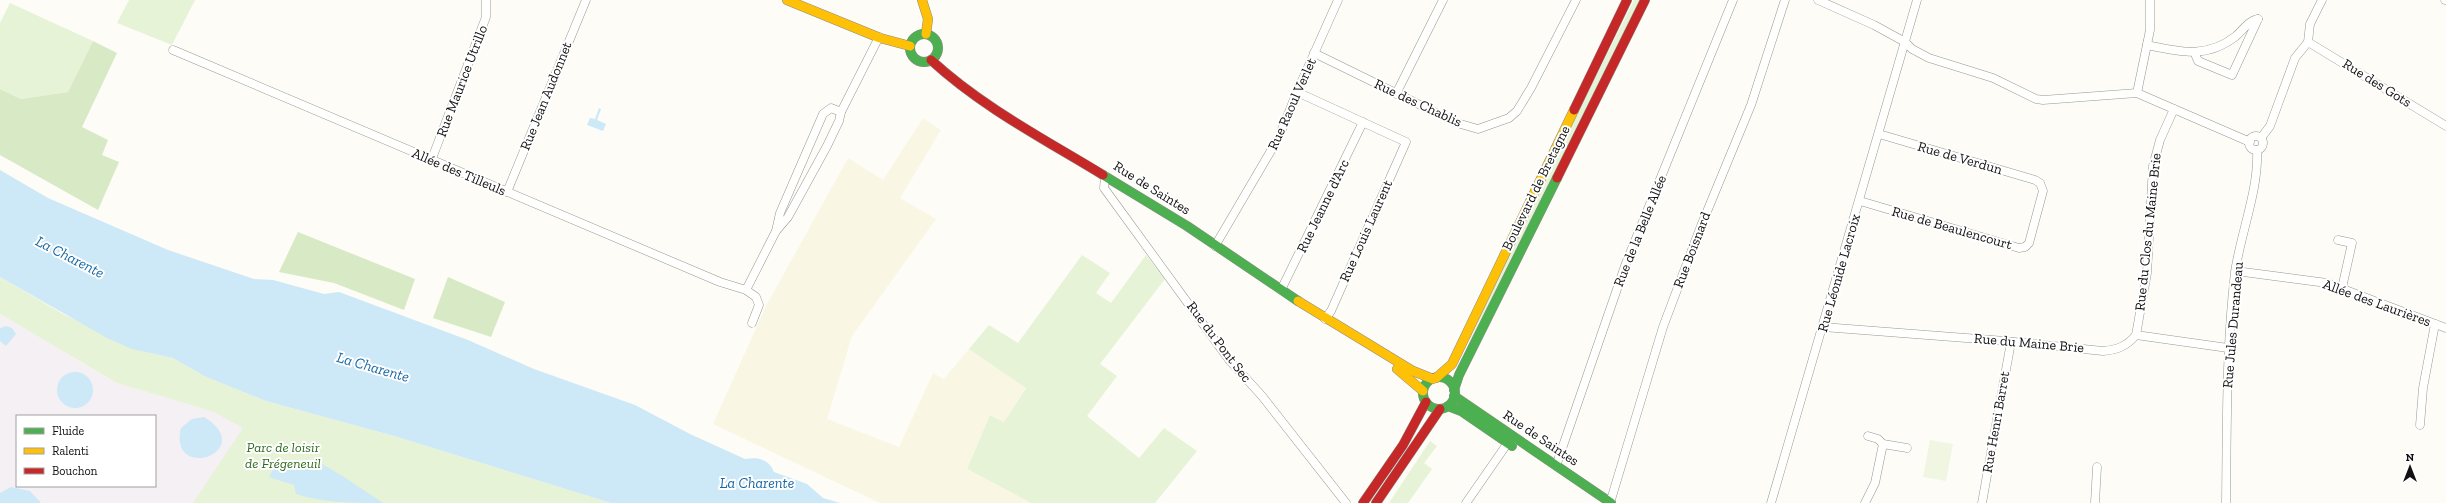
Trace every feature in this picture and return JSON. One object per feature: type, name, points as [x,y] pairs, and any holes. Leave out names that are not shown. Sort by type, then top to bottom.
[{"type":"main road","points":[[787,0],[816,9],[891,43],[910,46]]},
{"type":"main road","points":[[922,0],[928,19],[926,34]]},
{"type":"main road","name":"Boulevard de Bretagne","points":[[1435,378],[1452,364],[1627,0]]},
{"type":"main road","name":"Boulevard de Bretagne","points":[[1454,393],[1459,374],[1645,0]]},
{"type":"main road","points":[[926,34],[934,38],[937,45],[936,53],[931,60],[918,60],[912,54],[910,46],[914,38],[926,34]]},
{"type":"main road","name":"Rue de Saintes","points":[[931,60],[957,84],[994,109],[1187,226],[1325,319],[1413,371],[1435,378]]},
{"type":"main road","name":"Rue de Saintes","points":[[1359,340],[1423,391]]},
{"type":"main road","points":[[1376,503],[1454,393],[1446,379],[1435,378],[1425,386],[1423,391],[1426,402],[1432,408],[1444,407]]},
{"type":"main road","name":"Rue de Saintes","points":[[1454,393],[1518,441],[1610,503]]},
{"type":"main road","points":[[1363,503],[1403,444],[1426,402]]},
{"type":"main road","name":"Rue de Saintes","points":[[1444,407],[1461,412],[1601,503]]},
{"type":"street","name":"Rue Maurice Utrillo","points":[[431,161],[486,17],[486,0]]},
{"type":"street","name":"Rue Jean Audonnet","points":[[507,192],[586,0]]},
{"type":"street","name":"Rue Raoul Verlet","points":[[1215,246],[1280,137],[1297,92],[1338,0]]},
{"type":"street","points":[[1396,94],[1442,0]]},
{"type":"street","name":"Rue des Chablis","points":[[1314,53],[1457,123],[1478,129],[1509,118],[1517,111],[1531,88],[1576,0]]},
{"type":"street","name":"Rue de la Belle Allée","points":[[1556,466],[1626,263],[1733,0]]},
{"type":"street","name":"Rue Boisnard","points":[[1610,503],[1663,327],[1701,226],[1751,105],[1785,0]]},
{"type":"street","points":[[1818,0],[1874,25],[1905,42],[1912,50],[1929,58],[1993,78],[2036,99],[2043,100],[2137,93],[2250,142],[2251,146],[2257,150],[2263,145],[2261,138]]},
{"type":"street","name":"Rue Léonide Lacroix","points":[[1771,503],[1824,327],[1917,0]]},
{"type":"street","points":[[2137,93],[2150,30],[2150,0]]},
{"type":"street","points":[[2261,138],[2270,126],[2295,58],[2308,42],[2310,24],[2322,0]]},
{"type":"street","points":[[2147,45],[2195,54],[2229,41],[2249,24],[2258,19],[2232,75],[2198,61],[2195,54]]},
{"type":"street","points":[[752,323],[759,305],[756,297],[746,290],[776,231],[788,217],[839,121],[840,112],[879,37]]},
{"type":"street","name":"Rue des Gots","points":[[2308,42],[2446,126]]},
{"type":"street","name":"Allée des Tilleuls","points":[[173,50],[431,161],[720,282],[746,290]]},
{"type":"street","points":[[1297,92],[1363,122]]},
{"type":"street","points":[[776,231],[780,214],[823,114],[830,108],[840,112]]},
{"type":"street","name":"Rue du Clos du Maine Brie","points":[[2136,335],[2147,273],[2153,166],[2160,140],[2174,109]]},
{"type":"street","name":"Rue Louis Laurent","points":[[1325,319],[1331,311],[1406,142],[1363,122]]},
{"type":"street","name":"Rue Jeanne d'Arc","points":[[1281,290],[1363,122]]},
{"type":"street","name":"Rue de Verdun","points":[[1879,134],[2035,180],[2040,184]]},
{"type":"street","points":[[2250,142],[2253,137],[2261,138]]},
{"type":"street","name":"Rue Jules Durandeau","points":[[2226,503],[2228,348],[2236,271],[2258,168],[2257,150]]},
{"type":"street","name":"Rue du Pont Sec","points":[[1105,176],[1104,188],[1230,361],[1262,396],[1346,503]]},
{"type":"street","name":"Rue de Beaulencourt","points":[[1860,201],[2019,248],[2025,247],[2029,243],[2043,191],[2040,184]]},
{"type":"street","points":[[2338,240],[2352,243],[2342,288]]},
{"type":"street","name":"Allée des Laurières","points":[[2236,271],[2287,277],[2342,288],[2446,328]]},
{"type":"street","points":[[2420,425],[2424,388],[2435,324]]},
{"type":"street","name":"Rue du Maine Brie","points":[[1824,327],[2108,350],[2125,345],[2136,335]]},
{"type":"street","points":[[2136,335],[2228,348]]},
{"type":"street","name":"Rue Henri Barret","points":[[1982,503],[2011,342]]},
{"type":"street","points":[[1868,436],[1878,439],[1883,444],[1907,448]]},
{"type":"street","points":[[1466,503],[1508,443],[1518,441]]},
{"type":"street","points":[[1865,503],[1875,483],[1883,444]]},
{"type":"street","points":[[2095,503],[2097,467]]},
{"type":"shaded area","points":[[923,118],[941,130],[900,198],[936,219],[852,336],[827,419],[899,447],[933,373],[944,379],[969,349],[1026,387],[1004,422],[990,415],[967,469],[1031,503],[880,503],[713,424],[766,306],[848,158],[883,180]]},
{"type":"shaded area","points":[[0,314],[117,383],[248,422],[194,503],[0,503]]},
{"type":"green space","points":[[129,0],[195,0],[172,45],[117,23]]},
{"type":"green space","points":[[1634,0],[1640,0],[1459,367],[1497,275]]},
{"type":"green space","points":[[10,3],[93,41],[68,92],[21,99],[0,89],[0,23]]},
{"type":"green space","points":[[93,41],[117,53],[82,127],[108,140],[102,155],[119,162],[98,210],[0,155],[0,89],[21,99],[68,92]]},
{"type":"green space","points":[[298,232],[415,279],[404,310],[334,283],[279,272]]},
{"type":"green space","points":[[1082,255],[1110,273],[1096,293],[1111,303],[1146,255],[1165,279],[1100,364],[1117,376],[1087,416],[1139,458],[1164,428],[1197,451],[1155,503],[1031,503],[967,469],[990,415],[1004,422],[1026,388],[969,349],[989,325],[1018,343]]},
{"type":"green space","name":"Parc de loisir de Frégeneuil","points":[[0,277],[65,315],[142,351],[173,358],[204,376],[266,401],[394,436],[611,503],[193,503],[243,428],[214,412],[117,383],[0,314]]},
{"type":"green space","points":[[448,277],[505,302],[491,337],[433,318]]},
{"type":"green space","points":[[1930,440],[1953,444],[1946,481],[1923,477]]},
{"type":"green space","points":[[1430,441],[1437,446],[1424,463],[1432,469],[1408,503],[1389,503]]},
{"type":"water","points":[[599,108],[601,109],[597,120],[606,124],[603,131],[587,125],[590,118],[595,119]]},
{"type":"water","name":"La Charente","points":[[0,170],[48,198],[168,250],[254,279],[273,280],[324,294],[339,292],[468,340],[534,369],[635,405],[690,434],[745,459],[754,458],[762,460],[769,464],[774,472],[807,484],[823,498],[840,503],[611,503],[394,436],[266,401],[204,376],[173,358],[132,349],[107,338],[0,277]]},
{"type":"water","points":[[6,326],[12,328],[16,334],[6,346],[0,341],[0,328]]},
{"type":"water","points":[[79,372],[88,377],[92,383],[92,397],[88,403],[79,408],[71,408],[62,403],[58,397],[57,386],[62,377],[68,373]]},
{"type":"water","points":[[204,417],[217,428],[222,438],[220,447],[213,454],[204,458],[194,458],[185,453],[180,443],[181,428],[192,419]]},
{"type":"water","points":[[315,460],[341,475],[383,503],[339,502],[307,497],[296,494],[294,485],[269,477],[276,464]]},
{"type":"water","points":[[11,487],[30,491],[41,503],[0,503],[0,493]]},
{"type":"traffic: fast","points":[[924,34],[934,38],[938,48],[934,58],[924,62],[914,58],[910,48],[914,38],[924,34]]},
{"type":"traffic: fast","points":[[1103,175],[1187,226],[1298,301]]},
{"type":"traffic: fast","points":[[1454,390],[1459,375],[1557,178]]},
{"type":"traffic: fast","points":[[1439,377],[1445,378],[1452,384],[1455,393],[1454,399],[1448,406],[1439,409],[1433,408],[1426,402],[1423,393],[1424,387],[1430,380],[1439,377]]},
{"type":"traffic: fast","points":[[1454,396],[1611,503]]},
{"type":"traffic: fast","points":[[1448,406],[1461,411],[1512,446]]},
{"type":"traffic: slow","points":[[787,0],[880,38],[910,46]]},
{"type":"traffic: slow","points":[[922,0],[928,19],[926,34]]},
{"type":"traffic: slow","points":[[1436,378],[1452,364],[1574,110]]},
{"type":"traffic: slow","points":[[1298,301],[1413,371],[1433,379]]},
{"type":"traffic: slow","points":[[1397,369],[1423,391]]},
{"type":"traffic: jam","points":[[1574,110],[1627,0]]},
{"type":"traffic: jam","points":[[1557,178],[1645,0]]},
{"type":"traffic: jam","points":[[931,60],[992,108],[1103,175]]},
{"type":"traffic: jam","points":[[1363,503],[1403,445],[1426,402]]},
{"type":"traffic: jam","points":[[1376,503],[1440,409]]}]
